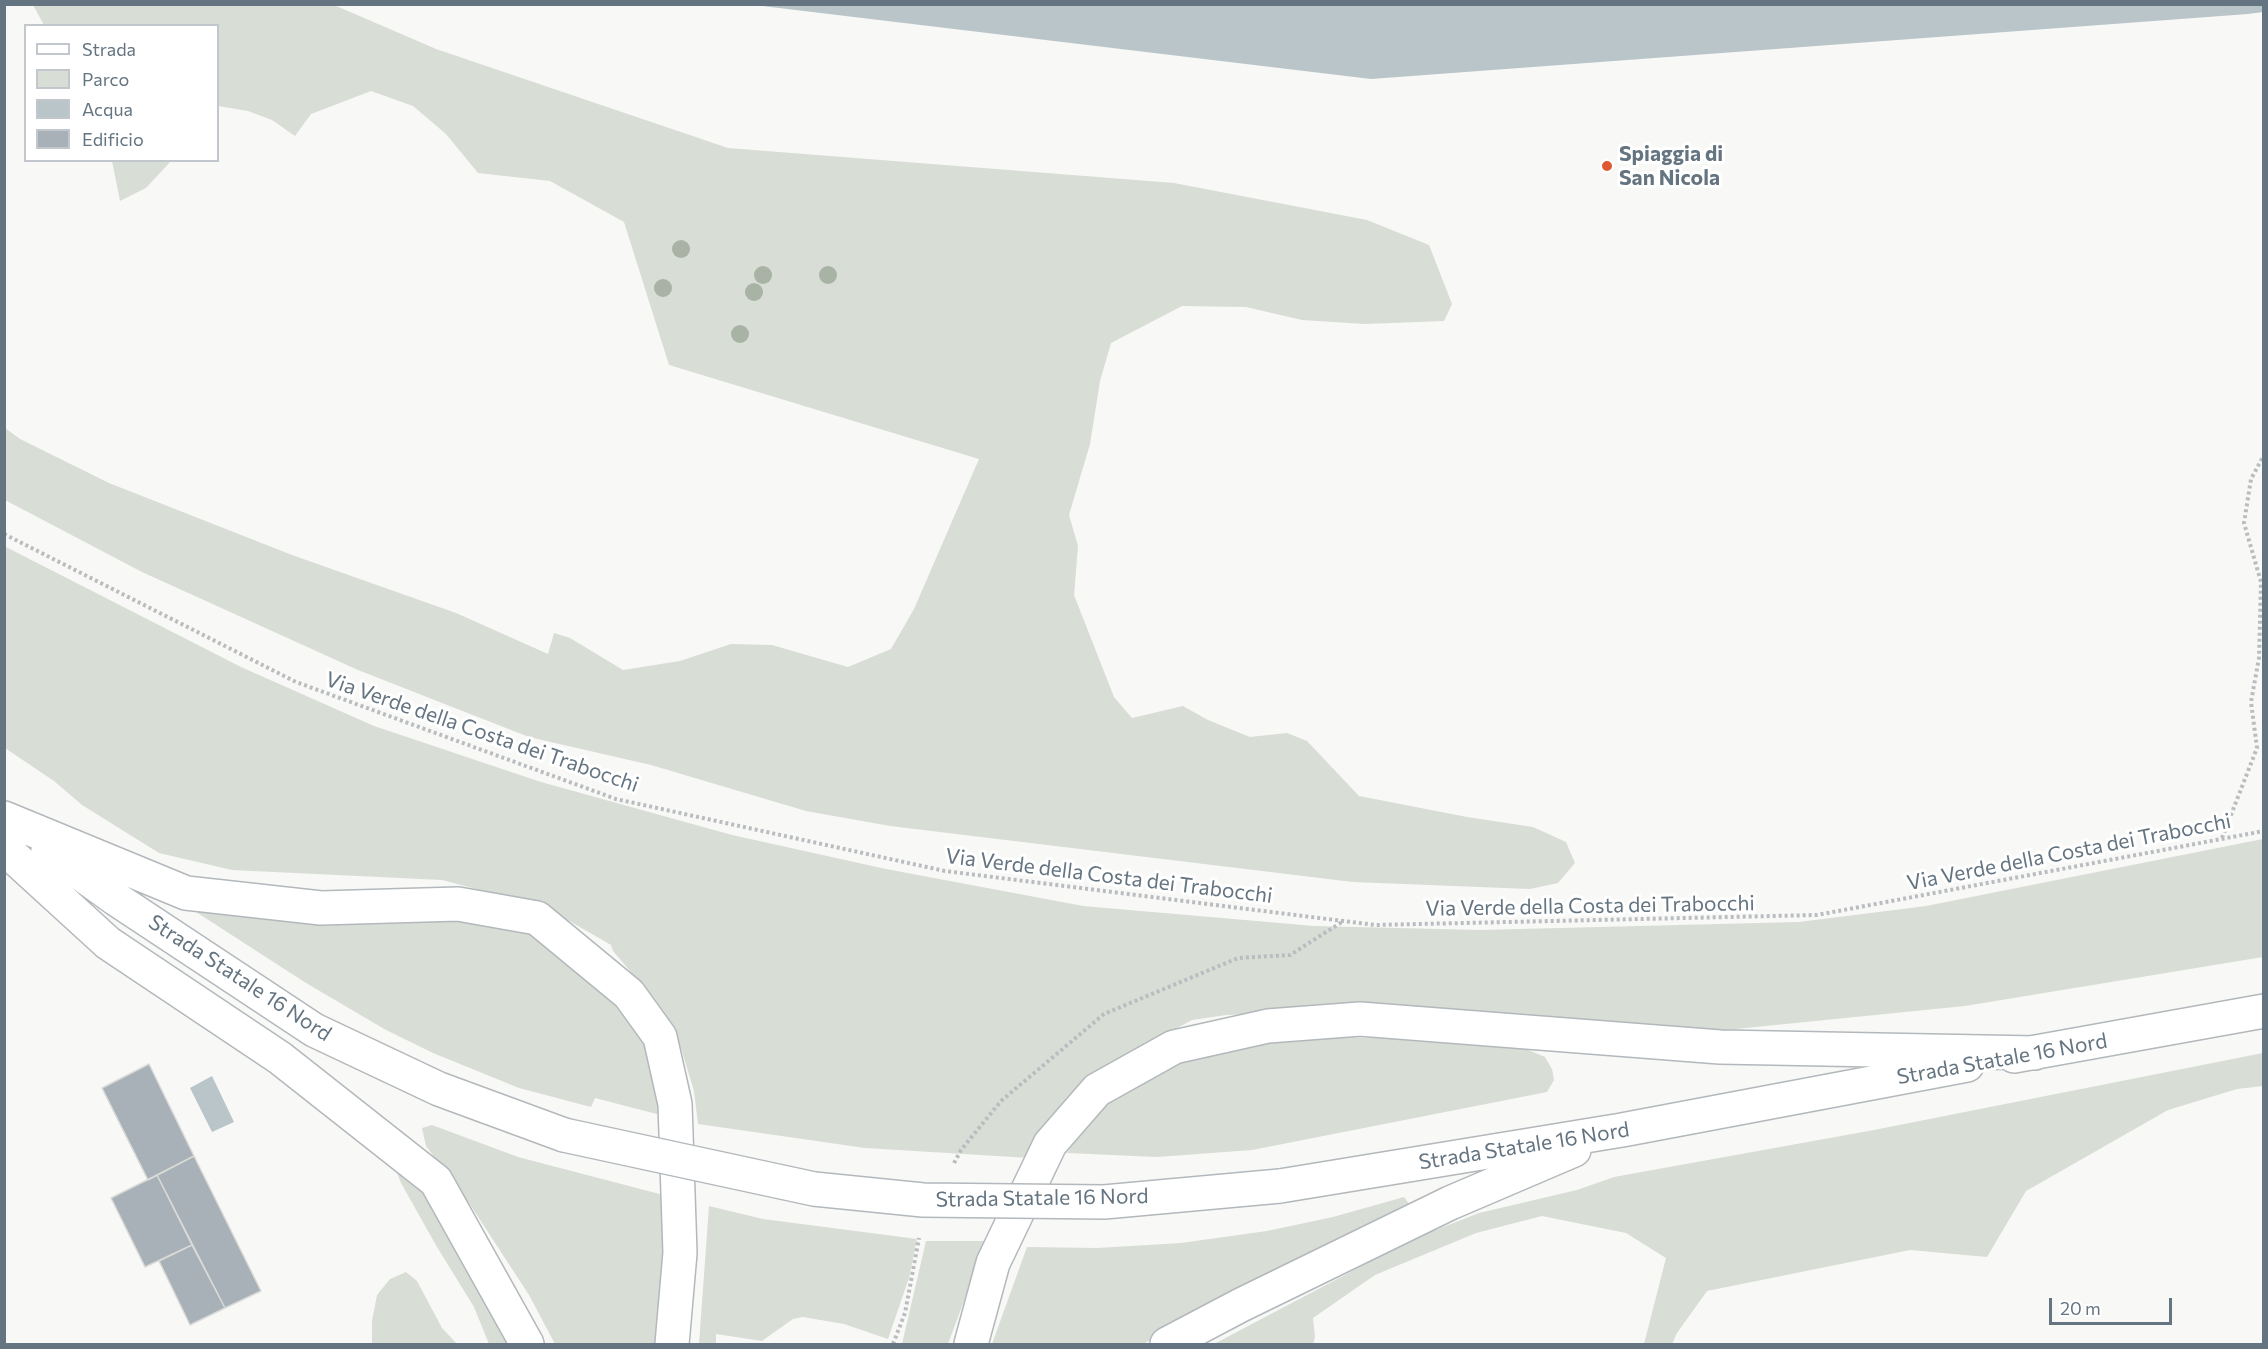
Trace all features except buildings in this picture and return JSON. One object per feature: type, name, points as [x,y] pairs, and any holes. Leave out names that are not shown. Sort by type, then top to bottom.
[{"type":"main road","name":"Strada Statale 16 Nord","points":[[4,819],[116,899],[314,1030],[439,1089],[564,1135],[814,1189],[923,1200],[1104,1202],[1280,1186],[1622,1130],[2264,1011]]},
{"type":"main road","points":[[4,819],[186,893],[321,908],[458,904],[537,918],[629,994],[660,1037],[675,1104],[680,1253],[672,1344]]},
{"type":"main road","points":[[4,848],[108,943],[280,1058],[436,1181],[527,1344]]},
{"type":"main road","points":[[971,1344],[993,1263],[1050,1144],[1097,1090],[1174,1047],[1268,1026],[1360,1018],[1720,1047],[2035,1053]]},
{"type":"main road","points":[[1167,1344],[1241,1305],[1450,1203],[1622,1130]]},
{"type":"path","points":[[2222,838],[2257,748],[2251,702],[2259,658],[2261,582],[2244,523],[2251,479],[2264,455]]},
{"type":"path","name":"Via Verde della Costa dei Trabocchi","points":[[4,534],[296,682],[616,799],[945,870],[1375,926],[1817,915],[2264,831]]},
{"type":"green space","points":[[33,5],[334,5],[436,49],[728,148],[1174,183],[1367,220],[1429,245],[1452,304],[1444,321],[1365,324],[1302,320],[1246,307],[1182,306],[1111,343],[1100,381],[1090,444],[1069,515],[1078,546],[1074,595],[1114,697],[1132,718],[1183,706],[1208,720],[1250,737],[1287,733],[1307,741],[1359,796],[1533,827],[1566,842],[1575,863],[1558,883],[1530,889],[1353,882],[890,826],[806,811],[651,765],[529,737],[358,670],[142,572],[5,500],[5,428],[20,439],[109,483],[292,555],[456,613],[548,654],[554,633],[570,638],[623,670],[680,661],[731,644],[772,645],[848,667],[891,649],[914,609],[979,459],[669,365],[624,222],[550,181],[478,173],[446,134],[413,106],[371,91],[311,114],[295,136],[272,120],[248,111],[219,106],[219,24],[43,24]]},
{"type":"green space","points":[[112,162],[170,162],[146,188],[120,201]]},
{"type":"green space","points":[[4,546],[241,667],[374,726],[541,782],[732,835],[886,869],[1083,906],[1314,926],[1480,930],[1799,922],[1926,906],[2263,839],[2263,957],[1965,1006],[1676,1035],[1294,1012],[1226,1015],[1192,1020],[1127,1055],[1030,1158],[865,1148],[698,1124],[694,1091],[681,1048],[658,1004],[613,951],[611,945],[545,907],[442,880],[232,870],[159,853],[82,805],[54,781],[5,748]]},
{"type":"green space","points":[[176,899],[495,921],[536,935],[641,1017],[672,1118],[595,1098],[591,1107],[519,1088],[433,1053],[386,1030],[306,983]]},
{"type":"green space","points":[[1301,1036],[1454,1040],[1526,1049],[1545,1057],[1552,1069],[1554,1080],[1547,1092],[1252,1150],[1157,1157],[1067,1153],[1093,1116],[1123,1091],[1174,1065],[1201,1054]]},
{"type":"green space","points":[[2263,1053],[2263,1086],[2237,1089],[2168,1110],[2026,1191],[1987,1257],[1910,1250],[1707,1291],[1677,1333],[1672,1344],[1644,1344],[1666,1258],[1626,1233],[1542,1216],[1476,1233],[1375,1275],[1313,1318],[1315,1337],[1313,1344],[1214,1344],[1415,1238],[1479,1213],[1577,1190],[1614,1177],[1874,1130]]},
{"type":"green space","points":[[432,1125],[518,1157],[671,1197],[660,1344],[555,1344],[529,1295],[471,1206],[426,1146],[422,1128]]},
{"type":"green space","points":[[393,1162],[409,1176],[438,1213],[514,1344],[489,1344],[474,1307],[401,1183]]},
{"type":"green space","points":[[1404,1197],[1410,1205],[1143,1344],[992,1344],[1027,1247],[1097,1248],[1181,1243],[1267,1231],[1333,1217]]},
{"type":"green space","points":[[709,1206],[763,1219],[917,1239],[909,1278],[888,1339],[844,1324],[803,1317],[793,1319],[762,1341],[716,1334],[716,1344],[699,1344]]},
{"type":"green space","points":[[926,1241],[986,1241],[948,1344],[902,1344]]},
{"type":"green space","points":[[406,1272],[417,1281],[442,1328],[457,1344],[372,1344],[372,1321],[377,1295],[390,1279]]},
{"type":"water","points":[[2263,4],[2263,12],[2248,14],[1371,79],[754,5]]},
{"type":"water","points":[[212,1076],[234,1122],[212,1132],[190,1088]]},
{"type":"place","name":"Spiaggia di San Nicola","points":[[1607,166]]}]
